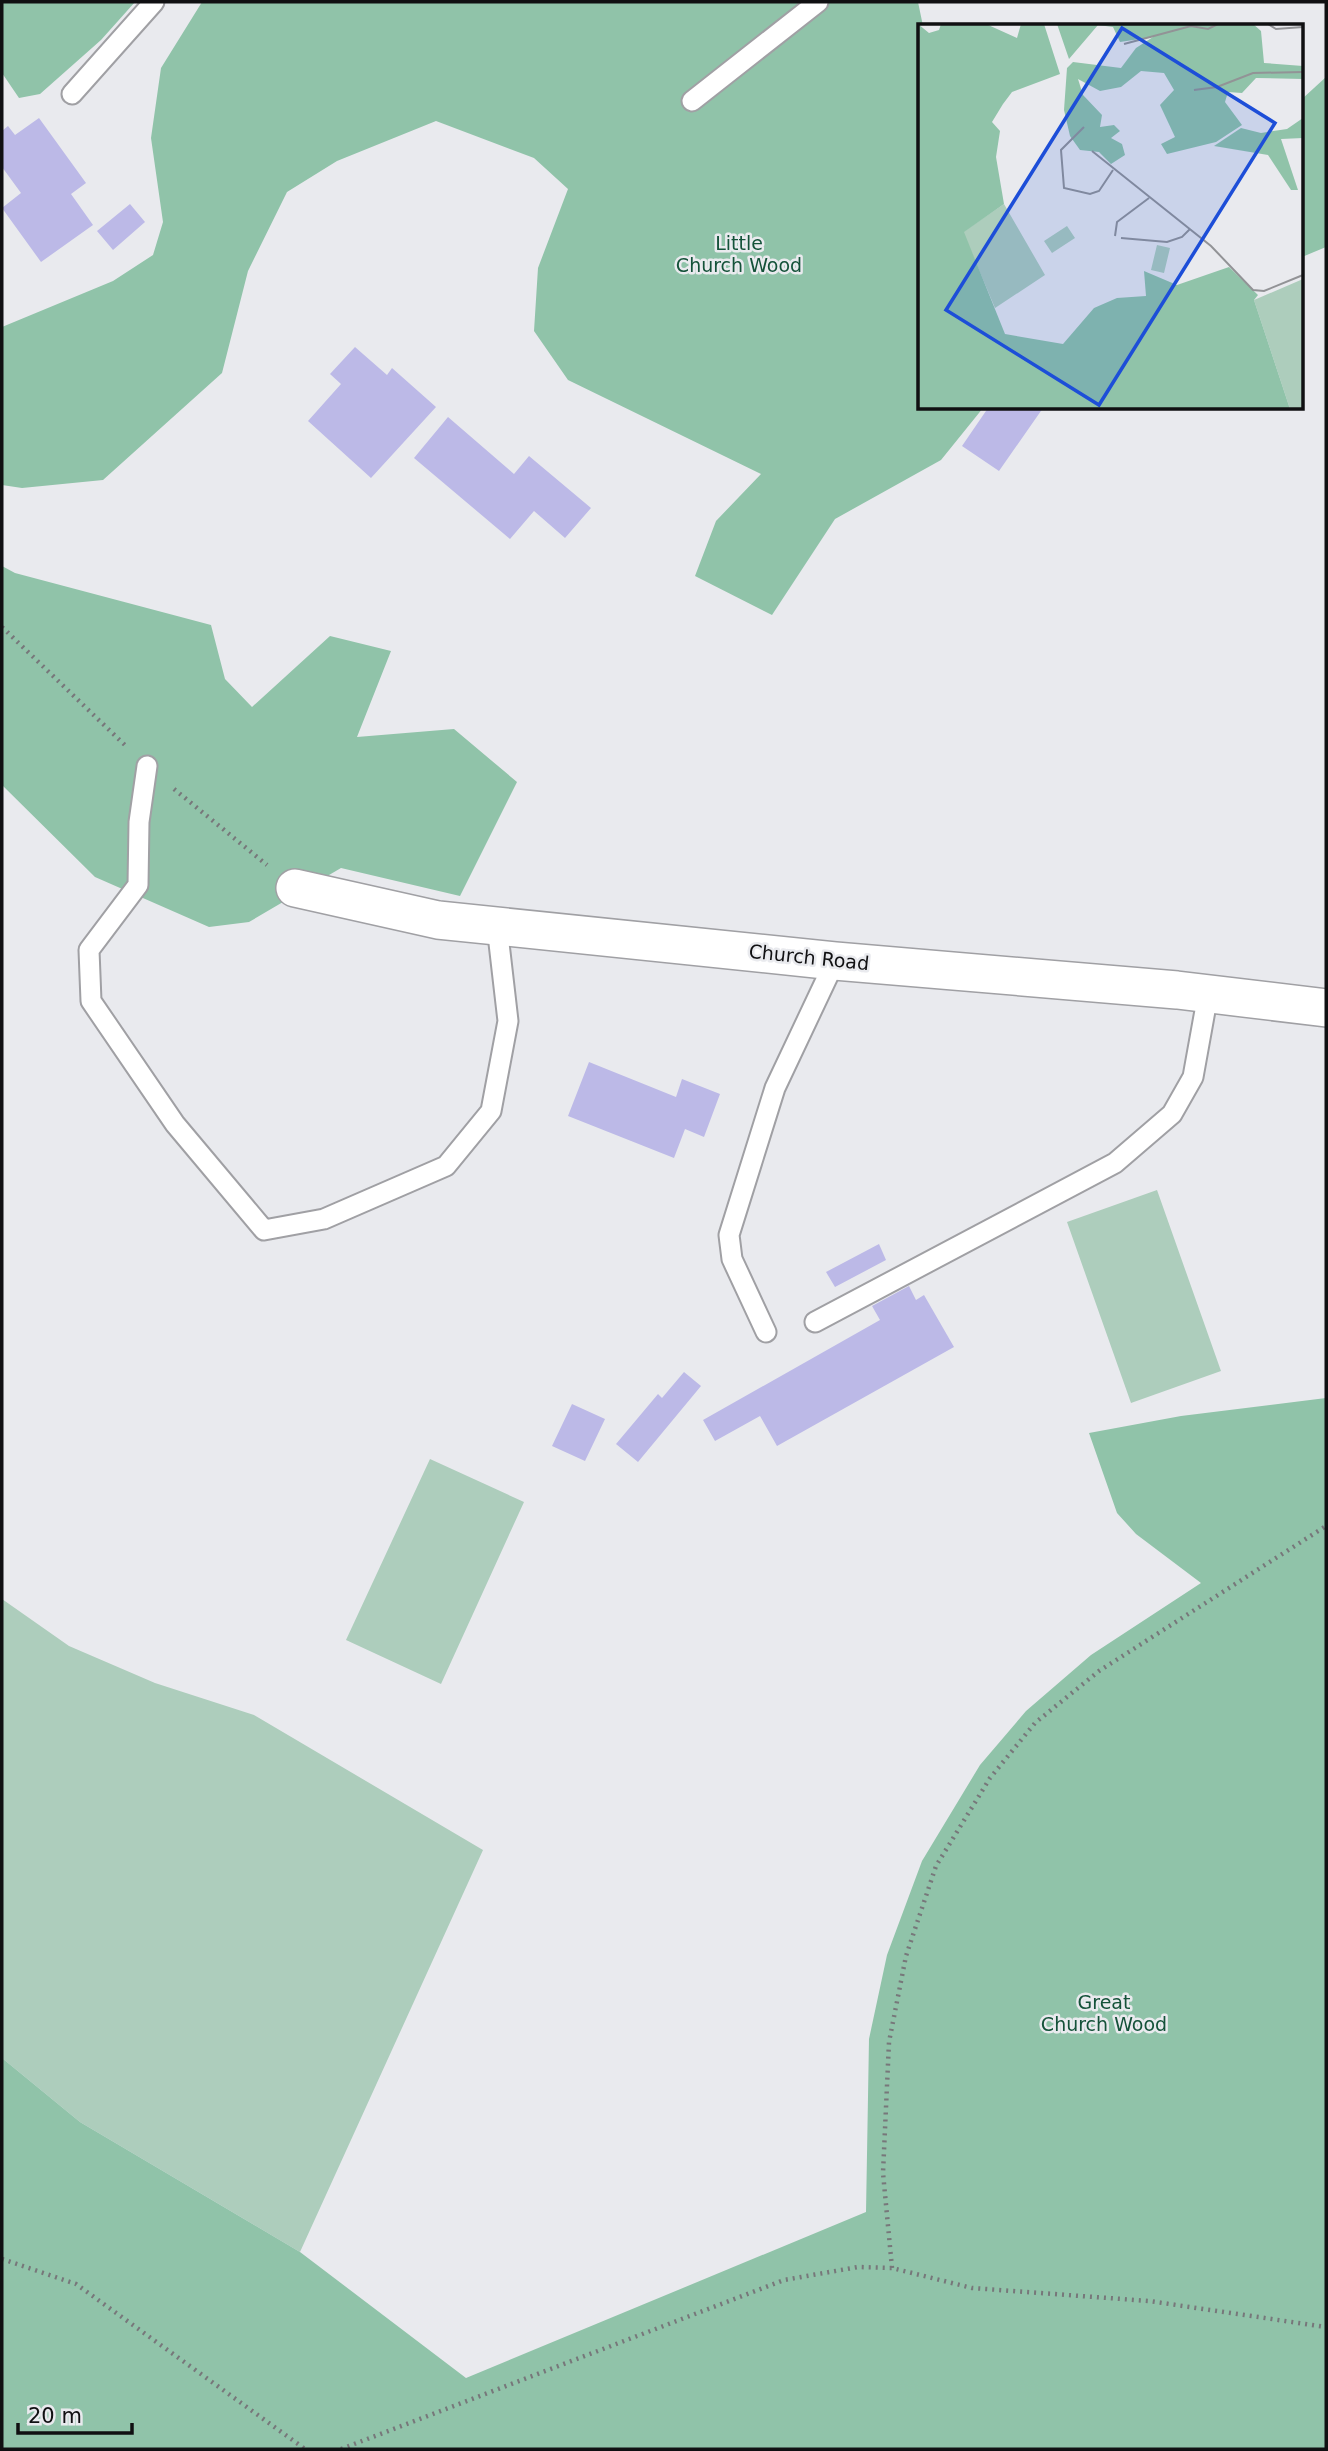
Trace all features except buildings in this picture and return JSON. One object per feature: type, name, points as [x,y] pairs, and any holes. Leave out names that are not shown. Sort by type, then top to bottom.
[{"type":"street","name":"Church Road","points":[[295,888],[407,915],[497,926],[835,961],[957,969],[1326,1008]]},
{"type":"lane","points":[[72,94],[155,2]]},
{"type":"lane","points":[[692,101],[818,2]]},
{"type":"lane","points":[[146,766],[139,822],[138,885],[89,950],[91,1001],[174,1124],[264,1230],[324,1219],[446,1166],[491,1111],[508,1021],[497,926]]},
{"type":"lane","points":[[766,1332],[732,1259],[729,1236],[775,1088],[835,961]]},
{"type":"lane","points":[[815,1322],[1115,1163],[1172,1114],[1193,1077],[1208,994]]},
{"type":"path","points":[[892,2268],[883,2173],[889,2042],[906,1956],[936,1866],[990,1778],[1035,1723],[1099,1671],[1326,1526]]},
{"type":"path","points":[[2,2259],[76,2284],[305,2449]]},
{"type":"path","points":[[341,2449],[784,2280],[858,2267],[892,2268],[972,2288],[1149,2301],[1326,2328]]},
{"type":"green space","points":[[2,2],[135,2],[101,40],[40,94],[19,98],[2,73]]},
{"type":"green space","name":"Little Church Wood","points":[[202,2],[918,2],[923,24],[918,24],[918,410],[981,410],[941,460],[835,519],[772,615],[695,576],[716,521],[761,474],[568,380],[534,331],[538,268],[568,189],[534,158],[436,121],[337,161],[287,192],[248,271],[222,373],[103,480],[22,488],[2,485],[2,327],[113,281],[153,255],[163,222],[151,138],[161,68]]},
{"type":"green space","points":[[1326,77],[1326,247],[1304,256],[1304,97]]},
{"type":"green space","points":[[2,566],[15,573],[211,625],[225,679],[252,707],[330,636],[391,651],[357,737],[454,729],[517,782],[460,896],[341,868],[249,922],[209,927],[95,877],[2,785]]},
{"type":"green space","points":[[1157,1190],[1221,1371],[1131,1403],[1067,1222]]},
{"type":"green space","name":"Great Church Wood","points":[[1326,1398],[1326,2449],[2,2449],[2,2058],[80,2122],[300,2252],[466,2378],[866,2212],[869,2039],[887,1955],[922,1861],[980,1765],[1026,1711],[1091,1655],[1201,1583],[1136,1534],[1117,1513],[1089,1433],[1181,1416]]},
{"type":"green space","points":[[430,1459],[524,1502],[441,1684],[346,1640]]},
{"type":"green space","points":[[2,1599],[69,1646],[155,1683],[254,1715],[483,1850],[300,2252],[80,2122],[2,2058]]}]
